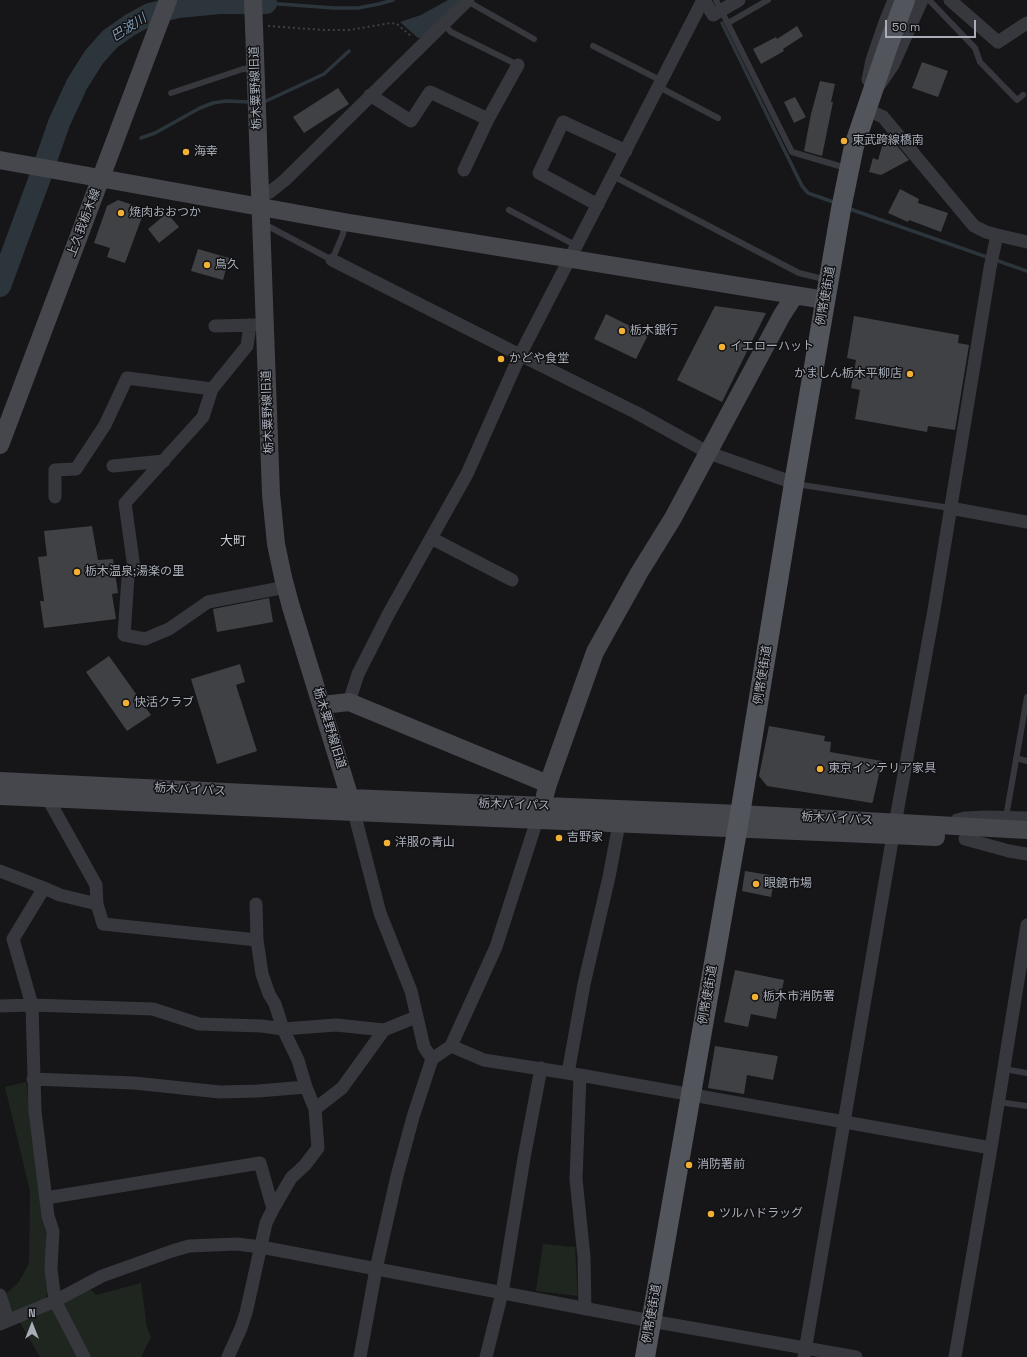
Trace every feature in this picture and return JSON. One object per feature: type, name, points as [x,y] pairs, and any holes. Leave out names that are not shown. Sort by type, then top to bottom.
[{"type":"main road","name":"例幣使街道","points":[[645,1357],[738,822],[828,281],[854,146],[905,0]]},
{"type":"street","name":"上久我栃木線","points":[[0,445],[168,0]]},
{"type":"street","name":"栃木粟野線旧道","points":[[253,0],[260,209],[257,325],[276,544],[286,587],[352,805]]},
{"type":"street","points":[[260,209],[270,192],[285,180],[468,0]]},
{"type":"street","points":[[704,0],[713,15],[719,5],[739,0]]},
{"type":"street","points":[[349,702],[358,674],[389,613],[467,474],[520,355],[704,0]]},
{"type":"street","points":[[894,0],[872,60],[868,80],[868,105],[883,118],[974,226],[986,232],[1027,242]]},
{"type":"street","points":[[868,105],[893,65],[922,0]]},
{"type":"street","points":[[950,0],[998,42],[1027,23]]},
{"type":"street","points":[[464,170],[488,119],[518,65]]},
{"type":"street","points":[[370,95],[410,121],[430,92],[488,119]]},
{"type":"street","points":[[598,205],[539,173],[563,122],[626,151]]},
{"type":"street","points":[[0,160],[260,209],[344,222],[574,252],[825,300]]},
{"type":"street","points":[[805,1353],[894,829],[934,610],[990,268],[997,235]]},
{"type":"street","points":[[332,260],[637,413],[709,453],[794,483]]},
{"type":"street","points":[[360,1357],[376,1269],[397,1176],[432,1060],[451,1046],[496,947],[548,784],[595,652],[639,573],[673,518],[782,316],[795,295]]},
{"type":"street","points":[[215,326],[257,325],[247,346],[212,389],[204,417],[125,503],[134,568],[128,577],[124,635],[145,639],[169,629],[208,602],[286,587]]},
{"type":"street","points":[[54,497],[55,470],[76,469],[105,425],[126,378],[212,389]]},
{"type":"street","points":[[113,466],[164,461]]},
{"type":"street","points":[[950,508],[1027,522]]},
{"type":"street","points":[[431,538],[512,580]]},
{"type":"street","points":[[322,705],[349,702],[548,784]]},
{"type":"street","name":"栃木バイパス","points":[[0,781],[352,805]]},
{"type":"street","name":"栃木バイパス","points":[[0,796],[352,805],[540,813],[894,829],[965,839],[1027,842]]},
{"type":"street","points":[[47,797],[96,885],[97,904],[103,924],[257,940]]},
{"type":"street","points":[[352,805],[380,913],[410,991],[424,1046],[432,1060]]},
{"type":"street","name":"栃木バイパス","points":[[540,813],[619,824],[738,822]]},
{"type":"street","points":[[1006,823],[1027,818]]},
{"type":"street","name":"栃木バイパス","points":[[894,829],[935,825],[1006,823],[1027,830]]},
{"type":"street","points":[[585,1309],[584,1257],[576,1179],[574,1074],[584,984],[609,877],[619,824]]},
{"type":"street","points":[[965,839],[1009,851],[1027,854]]},
{"type":"street","points":[[0,871],[60,895],[97,904]]},
{"type":"street","points":[[44,888],[13,939],[32,1005],[35,1111],[48,1216],[53,1231],[51,1269],[55,1301],[84,1357]]},
{"type":"street","points":[[228,1357],[246,1313],[266,1223],[291,1178],[305,1165],[318,1148],[315,1109],[306,1087],[298,1060],[283,1029],[275,1004],[269,994],[262,974],[257,940],[256,904]]},
{"type":"street","points":[[955,1357],[991,1148],[1027,924]]},
{"type":"street","points":[[0,1006],[32,1005],[153,1009],[199,1024],[262,1026],[283,1029],[336,1025],[384,1030],[416,1017]]},
{"type":"street","points":[[315,1109],[342,1088],[384,1030]]},
{"type":"street","points":[[451,1046],[484,1060],[541,1068],[991,1148]]},
{"type":"street","points":[[486,1357],[502,1293],[541,1068]]},
{"type":"street","points":[[33,1078],[134,1083],[220,1092],[258,1091],[306,1087]]},
{"type":"street","points":[[46,1198],[260,1163],[273,1209]]},
{"type":"street","points":[[0,1296],[4,1322],[55,1301],[102,1276],[189,1246],[237,1244],[261,1247],[502,1293],[805,1353],[856,1357]]},
{"type":"lane","points":[[468,0],[534,38]]},
{"type":"lane","points":[[728,22],[768,0]]},
{"type":"lane","points":[[929,0],[975,48],[980,62],[1017,100],[1023,95]]},
{"type":"lane","points":[[719,5],[792,152],[850,169]]},
{"type":"lane","points":[[444,24],[451,32],[518,65]]},
{"type":"lane","points":[[593,46],[718,118]]},
{"type":"lane","points":[[171,93],[243,69],[256,68]]},
{"type":"lane","points":[[613,176],[799,273],[828,281]]},
{"type":"lane","points":[[260,209],[332,260],[343,234],[344,222]]},
{"type":"lane","points":[[509,210],[574,252]]},
{"type":"lane","points":[[794,483],[950,508]]},
{"type":"lane","points":[[1006,823],[1027,697]]},
{"type":"lane","points":[[1016,758],[1027,761]]},
{"type":"lane","points":[[1004,1069],[1027,1073]]},
{"type":"lane","points":[[998,1102],[1027,1106]]},
{"type":"path","points":[[254,23],[324,30],[349,30],[391,23],[397,24],[422,46]]},
{"type":"shaded area","points":[[448,0],[462,0],[424,37],[418,38],[400,22],[421,15]]},
{"type":"shaded area","points":[[26,1082],[46,1225],[48,1291],[44,1302],[0,1321],[0,1299],[19,1282],[29,1263],[30,1191],[5,1087]]},
{"type":"shaded area","points":[[543,1244],[575,1247],[578,1296],[536,1291]]},
{"type":"shaded area","points":[[141,1283],[147,1328],[151,1337],[141,1357],[89,1357],[61,1301],[89,1288],[96,1295]]},
{"type":"shaded area","points":[[52,1304],[78,1357],[40,1357],[19,1321]]},
{"type":"building","points":[[797,26],[803,36],[783,49],[784,51],[761,64],[753,49],[776,37],[777,39]]},
{"type":"building","points":[[922,62],[948,71],[938,97],[912,88]]},
{"type":"building","points":[[820,81],[835,84],[831,102],[833,102],[822,156],[804,151],[811,114]]},
{"type":"building","points":[[338,88],[349,104],[304,133],[293,117]]},
{"type":"building","points":[[795,97],[806,117],[794,123],[784,102]]},
{"type":"building","points":[[886,133],[909,160],[881,175],[869,172],[873,158],[878,160]]},
{"type":"building","points":[[900,189],[919,199],[918,203],[948,213],[941,232],[909,220],[908,222],[888,213]]},
{"type":"building","points":[[118,200],[145,209],[125,263],[107,257],[110,248],[94,243],[107,206]]},
{"type":"building","points":[[167,213],[179,227],[159,243],[148,229]]},
{"type":"building","points":[[198,249],[229,258],[223,280],[191,271]]},
{"type":"building","name":"イエローハット","points":[[715,306],[766,313],[722,402],[677,380]]},
{"type":"building","points":[[606,314],[648,335],[636,359],[594,339]]},
{"type":"building","name":"かましん栃木平柳店","points":[[854,316],[959,335],[958,343],[969,345],[955,430],[928,426],[927,432],[855,419],[860,390],[851,388],[856,360],[847,358]]},
{"type":"building","name":"栃木温泉;湯楽の里","points":[[92,526],[98,560],[113,559],[118,593],[112,594],[116,619],[44,628],[40,601],[44,601],[38,557],[47,556],[44,531]]},
{"type":"building","points":[[269,598],[273,622],[217,632],[213,609]]},
{"type":"building","points":[[109,656],[151,715],[127,731],[86,672]]},
{"type":"building","points":[[240,664],[245,682],[236,685],[257,751],[217,764],[191,679]]},
{"type":"building","name":"東京インテリア家具","points":[[769,726],[825,736],[824,741],[831,742],[830,752],[882,761],[872,803],[767,786],[759,776]]},
{"type":"building","points":[[745,871],[775,876],[771,897],[742,891]]},
{"type":"building","name":"栃木市消防署","points":[[735,970],[784,980],[776,1019],[751,1014],[748,1027],[724,1022]]},
{"type":"building","points":[[715,1046],[778,1056],[773,1080],[747,1075],[744,1094],[708,1088]]},
{"type":"waterway","name":"巴波川","points":[[266,3],[334,8],[358,8],[393,0]]},
{"type":"waterway","name":"巴波川","points":[[0,286],[59,123],[77,84],[94,57],[110,39],[130,25],[150,14],[178,7],[220,3],[266,3]]},
{"type":"waterway","points":[[722,23],[802,186],[808,193],[836,203]]},
{"type":"waterway","points":[[261,102],[264,102],[324,74],[349,51]]},
{"type":"waterway","points":[[141,138],[155,133],[200,108],[213,103],[226,101],[251,102]]},
{"type":"waterway","points":[[847,208],[1027,271]]},
{"type":"place","name":"東武跨線橋南","points":[[844,141]]},
{"type":"place","name":"海幸","points":[[186,152]]},
{"type":"place","name":"焼肉おおつか","points":[[121,213]]},
{"type":"place","name":"鳥久","points":[[207,265]]},
{"type":"place","name":"栃木銀行","points":[[622,331]]},
{"type":"place","name":"イエローハット","points":[[722,347]]},
{"type":"place","name":"かどや食堂","points":[[501,359]]},
{"type":"place","name":"かましん栃木平柳店","points":[[910,374]]},
{"type":"place","name":"栃木温泉;湯楽の里","points":[[77,572]]},
{"type":"place","name":"快活クラブ","points":[[126,703]]},
{"type":"place","name":"東京インテリア家具","points":[[820,769]]},
{"type":"place","name":"吉野家","points":[[559,838]]},
{"type":"place","name":"洋服の青山","points":[[387,843]]},
{"type":"place","name":"眼鏡市場","points":[[756,884]]},
{"type":"place","name":"栃木市消防署","points":[[755,997]]},
{"type":"place","name":"消防署前","points":[[689,1165]]},
{"type":"place","name":"ツルハドラッグ","points":[[711,1214]]},
{"type":"district","name":"大町","points":[[233,541]]}]
